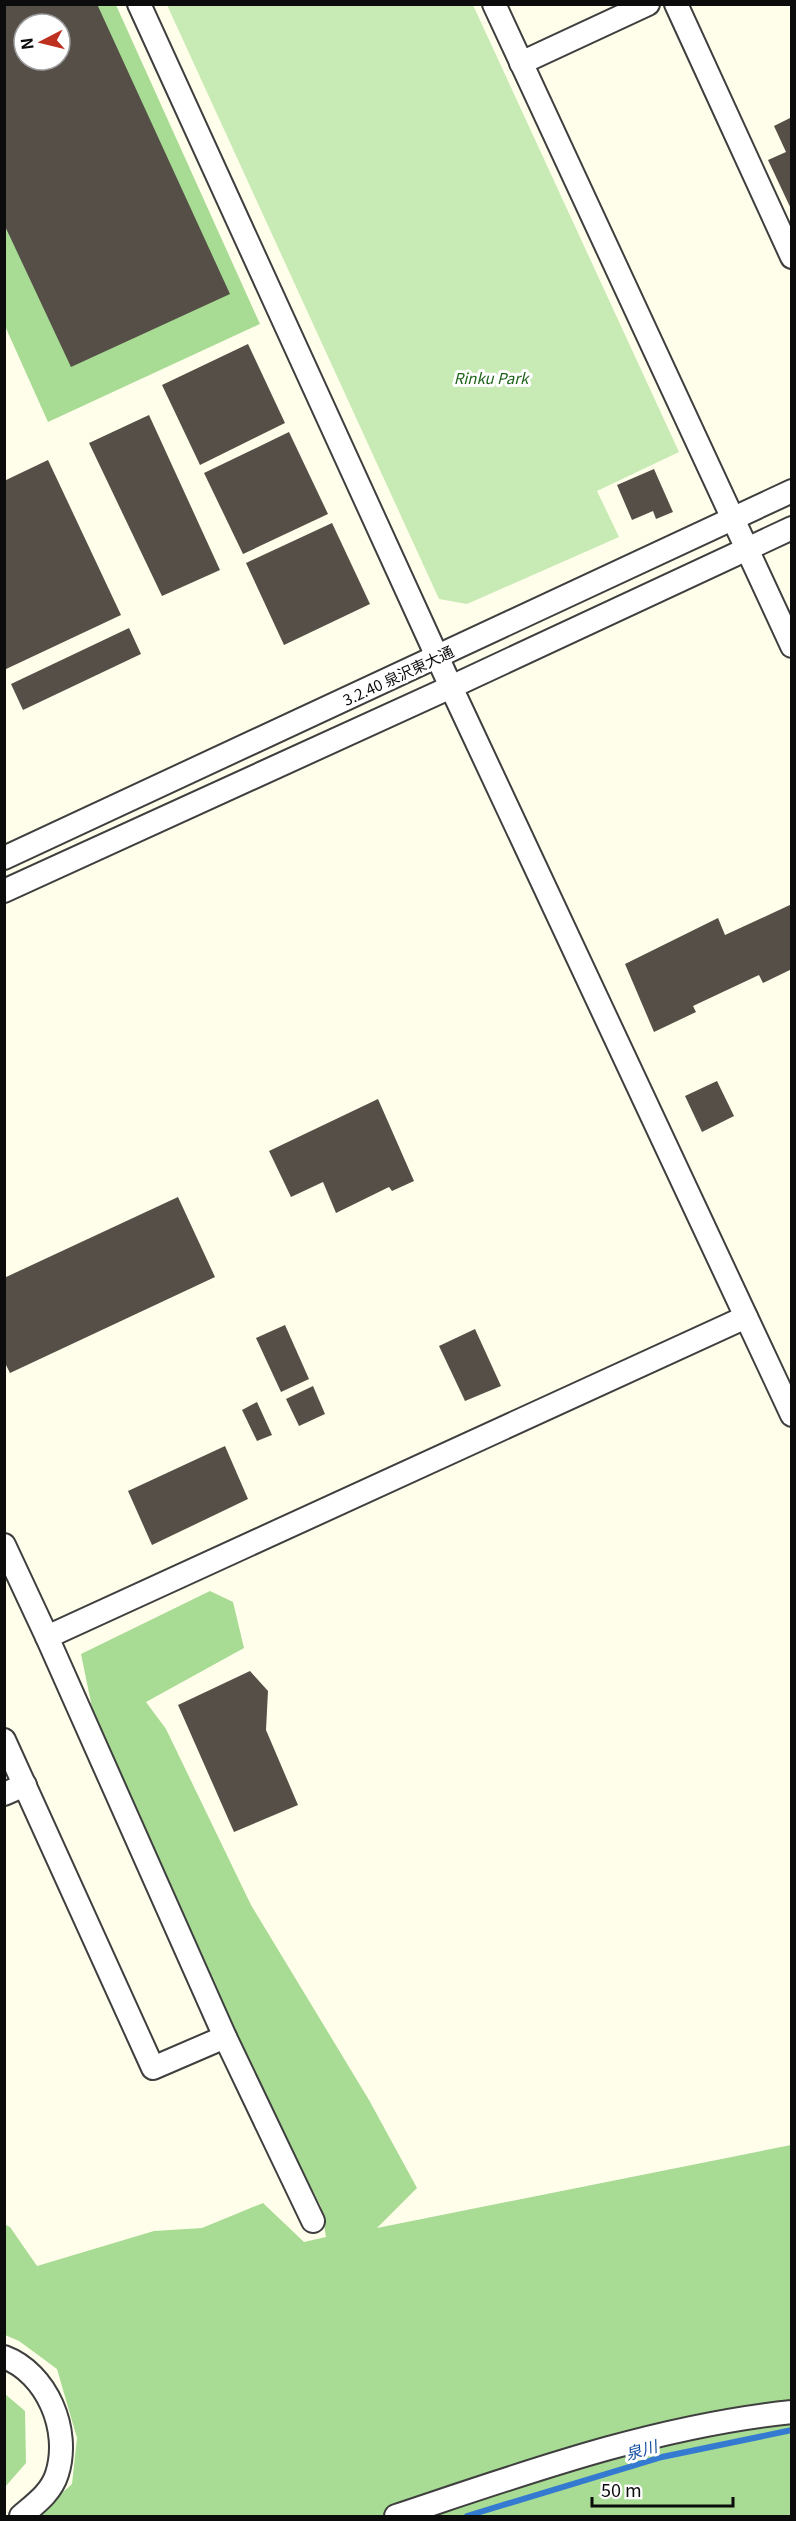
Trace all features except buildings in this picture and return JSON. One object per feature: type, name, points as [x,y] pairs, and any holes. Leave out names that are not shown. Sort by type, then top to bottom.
[{"type":"street","points":[[139,4],[451,687],[792,1415]]},
{"type":"street","points":[[494,4],[792,646]]},
{"type":"street","points":[[521,63],[648,4]]},
{"type":"street","points":[[675,4],[792,257]]},
{"type":"street","name":"3.2.40 泉沢東大通","points":[[4,858],[792,491]]},
{"type":"street","points":[[4,891],[792,528]]},
{"type":"street","points":[[47,1637],[746,1317]]},
{"type":"street","points":[[4,1545],[225,2037],[313,2221]]},
{"type":"street","points":[[4,1740],[15,1790],[153,2068],[225,2037]]},
{"type":"street","points":[[4,2357],[18,2362],[34,2375],[47,2393],[60,2442],[56,2476],[45,2496],[21,2517]]},
{"type":"street","points":[[396,2517],[503,2480],[639,2439],[792,2412]]},
{"type":"green space","points":[[4,5],[116,5],[260,324],[48,422],[5,326]]},
{"type":"green space","name":"Rinku Park","points":[[167,5],[473,5],[679,452],[597,491],[619,537],[467,604],[439,599]]},
{"type":"green space","points":[[210,1591],[233,1602],[244,1648],[146,1702],[166,1729],[251,1905],[369,2100],[417,2188],[377,2228],[791,2145],[791,2516],[36,2516],[72,2484],[77,2438],[57,2369],[19,2341],[5,2335],[4,2224],[10,2227],[37,2266],[154,2231],[202,2228],[263,2203],[304,2242],[326,2237],[321,2207],[255,2077],[95,1722],[81,1654]]},
{"type":"green space","points":[[5,2394],[25,2411],[26,2463],[5,2487]]},
{"type":"waterway","name":"泉川","points":[[467,2516],[662,2457],[792,2430]]}]
